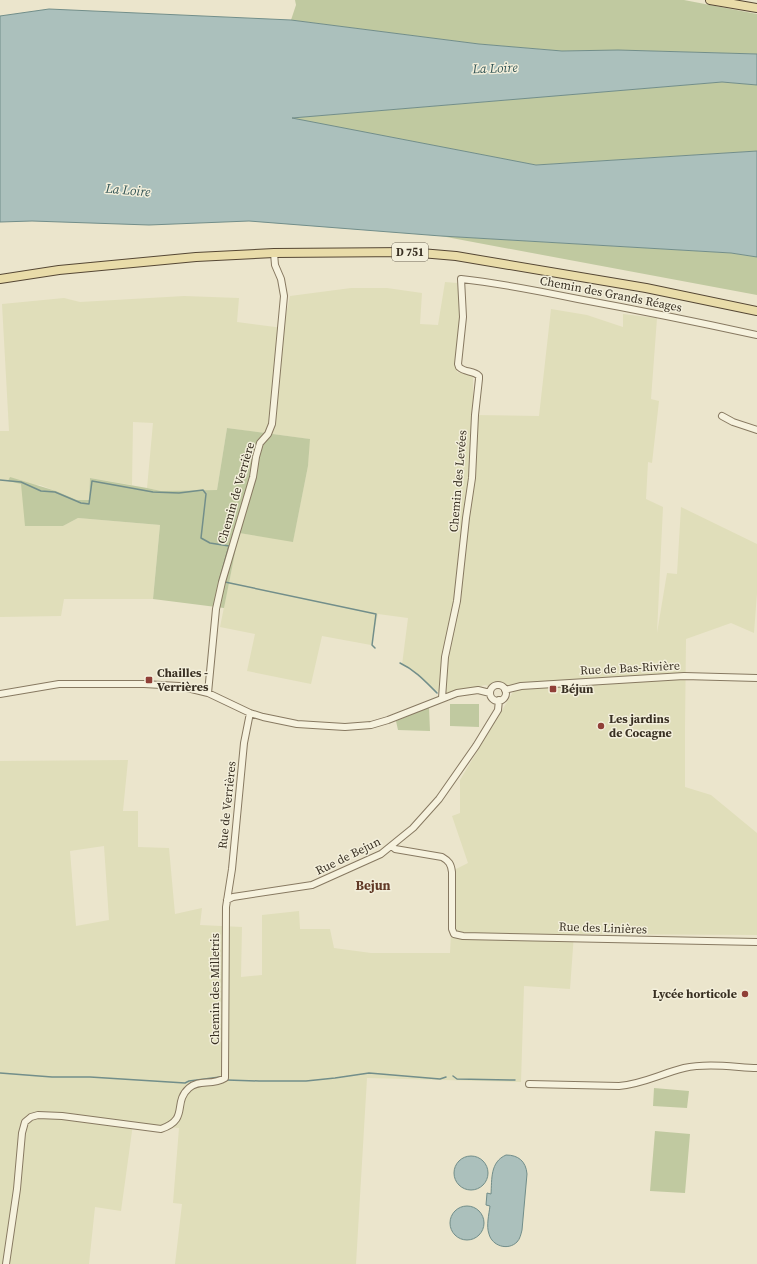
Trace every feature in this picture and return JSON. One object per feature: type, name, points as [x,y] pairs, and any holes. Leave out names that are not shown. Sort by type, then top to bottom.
[{"type":"main road","points":[[710,0],[757,8]]},
{"type":"main road","name":"D 751","points":[[0,279],[59,270],[196,257],[274,253],[409,252],[456,256],[646,288],[757,311]]},
{"type":"street","name":"Chemin de Verrière","points":[[208,693],[216,609],[222,582],[253,477],[260,443],[268,434],[272,424],[284,296],[281,279],[274,265],[274,253]]},
{"type":"street","name":"Chemin des Grands Réages","points":[[461,279],[480,280],[695,321],[757,335]]},
{"type":"street","name":"Chemin des Levées","points":[[442,698],[445,656],[457,601],[472,478],[475,415],[479,379],[479,376],[476,373],[463,370],[458,364],[463,317],[461,279]]},
{"type":"street","points":[[722,416],[733,422],[757,430]]},
{"type":"street","name":"Rue de Bas-Rivière","points":[[505,690],[522,686],[684,676],[757,678]]},
{"type":"street","points":[[0,694],[59,684],[144,684],[179,686],[208,693],[250,713],[278,721],[317,726],[345,727],[371,725],[402,715],[456,693],[471,690],[490,693]]},
{"type":"street","points":[[495,686],[501,686],[505,690],[504,698],[499,700],[493,699],[490,693],[495,686]]},
{"type":"street","name":"Rue de Bejun","points":[[227,900],[233,897],[312,885],[381,854],[392,846],[424,817],[457,776],[498,710],[499,700]]},
{"type":"street","name":"Rue de Verrières","points":[[227,900],[232,869],[244,743],[250,713]]},
{"type":"street","name":"Rue des Linières","points":[[392,846],[395,849],[442,858],[447,860],[451,865],[452,929],[454,934],[462,936],[757,942]]},
{"type":"street","name":"Chemin des Milletris","points":[[6,1264],[17,1189],[22,1133],[25,1122],[38,1114],[161,1129],[176,1121],[179,1116],[182,1099],[191,1086],[197,1083],[215,1083],[225,1078],[227,900]]},
{"type":"street","points":[[529,1084],[619,1086],[632,1085],[684,1068],[700,1065],[757,1068]]},
{"type":"shaded area","points":[[445,282],[457,283],[461,308],[457,372],[473,376],[473,415],[539,416],[551,309],[587,315],[623,327],[623,314],[657,318],[651,399],[659,401],[652,463],[648,462],[646,499],[663,507],[657,633],[667,573],[677,574],[681,507],[757,544],[757,593],[754,633],[731,623],[686,639],[685,787],[711,795],[757,833],[757,935],[574,934],[570,989],[524,986],[521,1082],[367,1078],[356,1264],[175,1264],[182,1204],[173,1203],[179,1128],[133,1124],[121,1211],[95,1207],[89,1264],[0,1264],[0,761],[128,760],[123,811],[138,811],[138,847],[169,848],[175,914],[202,908],[200,925],[242,927],[241,977],[262,975],[262,915],[299,911],[300,929],[330,929],[334,948],[371,953],[450,953],[454,870],[468,863],[452,816],[460,813],[460,780],[513,692],[485,685],[446,694],[437,691],[410,669],[402,665],[408,618],[378,614],[371,645],[322,636],[311,684],[247,671],[255,634],[220,627],[239,533],[293,541],[308,466],[309,439],[227,428],[217,490],[161,491],[147,488],[153,423],[133,422],[132,485],[90,478],[89,500],[77,500],[40,485],[21,484],[63,526],[78,518],[160,525],[153,599],[64,599],[61,616],[0,617],[0,431],[9,431],[2,304],[64,298],[80,302],[184,296],[239,298],[237,322],[283,328],[290,296],[351,288],[387,288],[422,293],[420,324],[438,325]],"holes":[[[104,846],[109,920],[76,926],[70,851]]]},
{"type":"green space","points":[[295,0],[684,0],[757,14],[757,54],[618,50],[562,51],[479,44],[291,20],[296,5]]},
{"type":"green space","points":[[722,82],[757,85],[757,151],[536,165],[290,118]]},
{"type":"green space","points":[[441,236],[731,253],[757,257],[757,295]]},
{"type":"green space","points":[[227,428],[310,439],[308,466],[293,542],[239,533],[224,608],[153,599],[160,525],[78,518],[63,526],[25,526],[21,484],[8,481],[10,477],[56,491],[77,500],[89,500],[90,478],[161,491],[217,490]]},
{"type":"green space","points":[[450,704],[479,704],[479,727],[450,726]]},
{"type":"green space","points":[[429,707],[430,731],[398,730],[396,721]]},
{"type":"green space","points":[[654,1088],[689,1091],[687,1108],[653,1106]]},
{"type":"green space","points":[[655,1131],[690,1134],[685,1193],[650,1191]]},
{"type":"water","name":"La Loire","points":[[49,9],[291,20],[479,44],[562,51],[618,50],[757,54],[757,85],[722,82],[292,118],[536,165],[757,151],[757,257],[731,253],[441,236],[249,221],[149,225],[32,221],[0,222],[0,16]]},
{"type":"water","points":[[506,1155],[514,1156],[521,1160],[525,1166],[527,1174],[521,1235],[517,1242],[513,1245],[505,1247],[493,1242],[489,1234],[488,1220],[490,1206],[486,1205],[487,1193],[491,1194],[494,1166]]},
{"type":"water","points":[[468,1156],[474,1156],[483,1161],[487,1167],[487,1179],[483,1185],[474,1190],[468,1190],[459,1185],[454,1176],[454,1170],[459,1161]]},
{"type":"water","points":[[467,1206],[479,1211],[484,1223],[479,1235],[467,1240],[455,1235],[450,1223],[455,1211]]},
{"type":"waterway","points":[[0,480],[21,482],[41,491],[55,492],[81,503],[89,504],[92,481],[153,492],[179,493],[203,490],[206,494],[201,538],[210,543],[229,546],[219,582]]},
{"type":"waterway","points":[[225,582],[376,614],[372,645],[375,648]]},
{"type":"waterway","points":[[400,663],[415,672],[437,693]]},
{"type":"waterway","points":[[0,1073],[185,1083],[189,1081],[220,1077]]},
{"type":"waterway","points":[[227,1080],[306,1081],[369,1073],[440,1079],[446,1077]]},
{"type":"waterway","points":[[453,1076],[457,1079],[515,1080]]},
{"type":"place","name":"Chailles - Verrières","points":[[149,680]]},
{"type":"place","name":"Béjun","points":[[553,689]]},
{"type":"place","name":"Les jardins de Cocagne","points":[[601,726]]},
{"type":"place","name":"Lycée horticole","points":[[745,994]]},
{"type":"district","name":"Bejun","points":[[373,885]]}]
